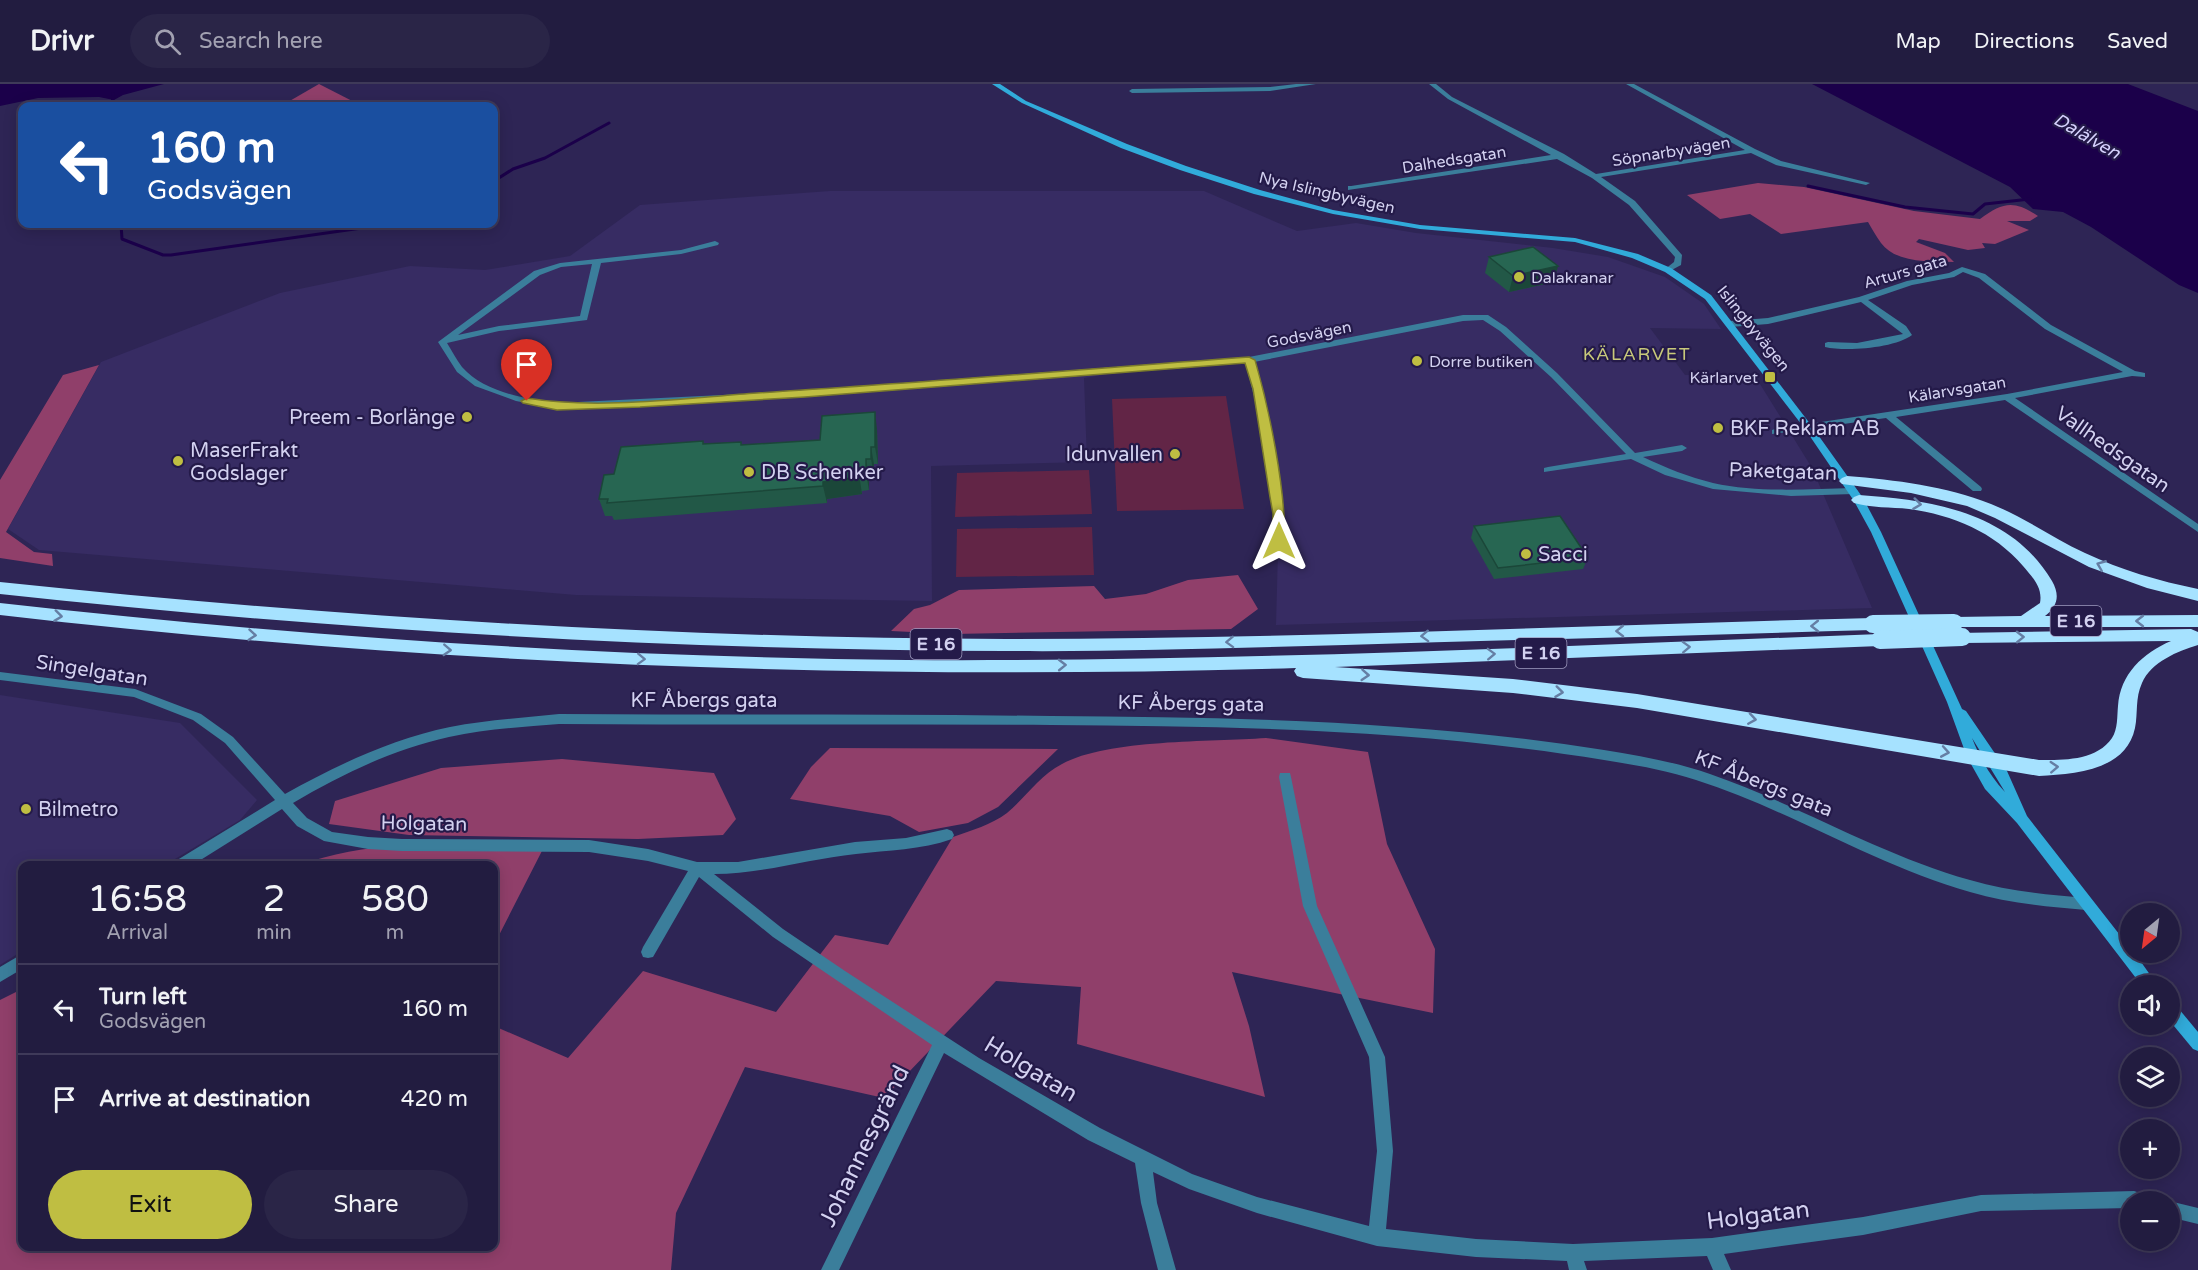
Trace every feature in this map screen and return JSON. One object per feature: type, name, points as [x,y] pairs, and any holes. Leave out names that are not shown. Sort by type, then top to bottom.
[{"type":"highway","points":[[1853,491],[1904,486],[1950,495],[1996,513],[2103,566],[2156,585],[2198,595]]},
{"type":"highway","points":[[1853,491],[1940,508],[1970,518],[2008,541],[2027,558],[2049,592],[2047,606],[2027,621]]},
{"type":"highway","name":"E 16","points":[[0,588],[114,601],[394,625],[732,641],[1000,645],[1958,630],[2198,635]]},
{"type":"highway","name":"E 16","points":[[0,609],[93,621],[369,645],[546,656],[907,666],[1202,663],[1877,632]]},
{"type":"highway","name":"E 16","points":[[1958,630],[2027,621],[2198,621]]},
{"type":"highway","points":[[1202,663],[1513,686],[1637,700],[2039,768],[2070,766],[2101,756],[2120,742],[2124,731],[2129,693],[2137,673],[2160,653],[2198,639]]},
{"type":"street","name":"Nya Islingbyvägen","points":[[995,84],[1024,102],[1124,146],[1257,192],[1333,212],[1420,227],[1575,240],[1635,256],[1668,270]]},
{"type":"street","points":[[1132,91],[1270,89],[1313,84]]},
{"type":"street","points":[[1432,84],[1449,98],[1595,176],[1632,202],[1679,257],[1678,263],[1668,270]]},
{"type":"street","name":"Söpnarbyvägen","points":[[1629,84],[1752,151],[1779,163],[1866,183]]},
{"type":"street","name":"Söpnarbyvägen","points":[[1595,176],[1752,151]]},
{"type":"street","name":"Dalhedsgatan","points":[[1351,188],[1561,156]]},
{"type":"street","points":[[442,342],[537,273],[560,265],[681,252],[716,243]]},
{"type":"street","points":[[442,342],[471,333],[507,326],[584,318],[597,261]]},
{"type":"street","name":"Arturs gata","points":[[1730,324],[1768,321],[1862,299],[1910,283],[1951,275],[1962,269],[1982,276],[2048,327],[2137,374]]},
{"type":"street","name":"Islingbyvägen","points":[[1668,270],[1708,297],[1808,427],[1853,491],[1953,702],[1973,757],[1990,785],[2022,819],[2142,975]]},
{"type":"street","points":[[1828,345],[1835,347],[1870,343],[1908,335],[1903,328],[1862,299]]},
{"type":"street","name":"Godsvägen","points":[[442,342],[461,372],[492,390],[540,404],[557,406],[795,394],[1249,360],[1463,318],[1485,316]]},
{"type":"street","name":"Paketgatan","points":[[1485,316],[1503,328],[1554,375],[1634,457],[1669,473],[1713,486],[1791,493],[1853,491]]},
{"type":"street","points":[[1249,360],[1258,389],[1274,483],[1279,514],[1279,541]]},
{"type":"street","name":"Kälarvsgatan","points":[[1775,432],[2007,397],[2137,374]]},
{"type":"street","name":"Vallhedsgatan","points":[[2007,397],[2198,529]]},
{"type":"street","points":[[1888,415],[1977,489]]},
{"type":"street","points":[[1548,470],[1682,448]]},
{"type":"street","name":"Singelgatan","points":[[0,676],[135,693],[197,717],[229,740],[282,802]]},
{"type":"street","name":"Islingbyvägen","points":[[1953,702],[1996,761],[2011,787],[2022,819]]},
{"type":"street","name":"KF Åbergs gata","points":[[282,802],[360,762],[433,736],[469,728],[559,719],[1137,720],[1288,724],[1507,742],[1599,754],[1670,768],[1732,788],[1914,868],[1959,884],[2023,898],[2086,904]]},
{"type":"street","points":[[1285,777],[1310,906],[1377,1057],[1385,1151],[1377,1237]]},
{"type":"street","points":[[187,861],[282,802]]},
{"type":"street","name":"Holgatan","points":[[282,802],[302,822],[329,837],[402,845],[589,846],[648,855],[697,868],[738,868],[855,848],[906,844],[947,835]]},
{"type":"street","points":[[648,952],[697,868]]},
{"type":"street","name":"Holgatan","points":[[697,868],[778,933],[941,1042],[1094,1134],[1189,1181],[1257,1205],[1377,1237],[1576,1261],[1712,1247],[1863,1226],[1981,1203],[2120,1199]]},
{"type":"street","points":[[0,975],[18,964]]},
{"type":"street","points":[[2180,1022],[2198,1044]]},
{"type":"street","name":"Johannesgränd","points":[[831,1270],[941,1042]]},
{"type":"street","points":[[1143,1160],[1149,1203],[1167,1270]]},
{"type":"street","points":[[2180,1212],[2198,1216]]},
{"type":"street","points":[[1712,1247],[1722,1270]]},
{"type":"shaded area","points":[[319,84],[354,102],[288,102]]},
{"type":"shaded area","points":[[1758,183],[1804,187],[1914,211],[1980,219],[1995,209],[2009,205],[2022,207],[2038,216],[2030,221],[2007,221],[2029,230],[1995,244],[1982,243],[1985,248],[1968,250],[1919,239],[1916,242],[1945,253],[1954,262],[1925,261],[1905,258],[1888,250],[1868,222],[1781,234],[1750,214],[1720,219],[1687,195]]},
{"type":"shaded area","points":[[830,191],[1204,191],[1297,231],[1356,223],[1416,233],[1553,248],[1608,257],[1665,277],[1704,304],[1721,329],[1650,328],[1685,375],[1755,376],[1812,468],[1872,608],[1276,625],[1279,514],[1249,360],[1140,369],[1084,378],[1087,462],[931,466],[932,601],[576,595],[39,550],[8,529],[101,362],[280,293],[410,266],[485,270],[570,256],[640,205]]},
{"type":"shaded area","points":[[99,365],[6,532],[34,552],[52,554],[53,566],[0,558],[0,480],[63,375]]},
{"type":"shaded area","name":"Idunvallen","points":[[1226,396],[1244,509],[1117,511],[1112,399]]},
{"type":"shaded area","points":[[1089,470],[1092,514],[955,517],[957,473]]},
{"type":"shaded area","points":[[1092,527],[1094,575],[956,577],[957,529]]},
{"type":"shaded area","points":[[1238,575],[1258,609],[1231,629],[953,634],[891,631],[914,609],[930,605],[959,590],[1094,586],[1105,599],[1146,594],[1188,580]]},
{"type":"shaded area","points":[[0,695],[180,723],[257,800],[240,820],[172,861],[18,861],[18,954],[0,965]]},
{"type":"shaded area","points":[[1266,738],[1368,752],[1387,844],[1435,949],[1433,1013],[1232,972],[1249,1026],[1265,1097],[1077,1044],[1081,987],[996,981],[884,1098],[745,1067],[676,1213],[671,1270],[0,1270],[0,1000],[18,991],[18,1251],[498,1251],[498,1028],[568,1058],[643,971],[776,1012],[835,935],[888,945],[953,837],[981,827],[1007,813],[1046,774],[1082,756],[1106,750],[1189,741]]},
{"type":"shaded area","points":[[830,748],[1058,749],[998,807],[968,823],[919,832],[890,816],[790,799],[811,767]]},
{"type":"shaded area","points":[[562,759],[714,773],[736,819],[723,835],[638,839],[409,835],[329,824],[335,801],[441,768]]},
{"type":"shaded area","points":[[402,845],[545,845],[498,937],[498,861],[313,861],[375,848]]},
{"type":"water","points":[[0,84],[164,84],[123,95],[114,100],[99,97],[38,98],[0,106]]},
{"type":"water","name":"Dalälven","points":[[1812,84],[2128,84],[2198,111],[2198,293],[2179,285],[2091,227],[2063,212],[2033,209],[2010,187]]},
{"type":"building","points":[[1533,247],[1558,266],[1513,276],[1489,257]]},
{"type":"building","name":"DB Schenker","points":[[875,412],[875,447],[871,447],[871,459],[866,459],[866,473],[859,474],[859,477],[823,482],[823,486],[607,503],[608,499],[599,499],[604,475],[614,474],[621,447],[703,441],[703,444],[741,442],[741,445],[820,440],[822,416]]},
{"type":"building","name":"Sacci","points":[[1560,516],[1588,558],[1498,568],[1474,526]]},
{"type":"waterway","points":[[112,102],[113,94]]},
{"type":"waterway","points":[[498,178],[513,169],[545,158],[609,123]]},
{"type":"waterway","points":[[1808,186],[1905,207],[1973,214],[1985,204],[2030,199]]},
{"type":"waterway","points":[[121,228],[122,239],[163,255],[362,228]]},
{"type":"place","name":"Dalakranar","points":[[1519,277]]},
{"type":"place","name":"Dorre butiken","points":[[1417,361]]},
{"type":"place","name":"Kärlarvet","points":[[1770,377]]},
{"type":"place","name":"Preem - Borlänge","points":[[467,417]]},
{"type":"place","name":"BKF Reklam AB","points":[[1718,428]]},
{"type":"place","name":"Idunvallen","points":[[1175,454]]},
{"type":"place","name":"MaserFrakt Godslager","points":[[178,461]]},
{"type":"place","name":"DB Schenker","points":[[749,472]]},
{"type":"place","name":"Sacci","points":[[1526,554]]},
{"type":"place","name":"Bilmetro","points":[[26,809]]},
{"type":"district","name":"KÄLARVET","points":[[1637,354]]},
{"type":"route","points":[[527,401],[557,406],[640,404],[805,394],[1249,360],[1258,389],[1279,514],[1279,541]]}]
